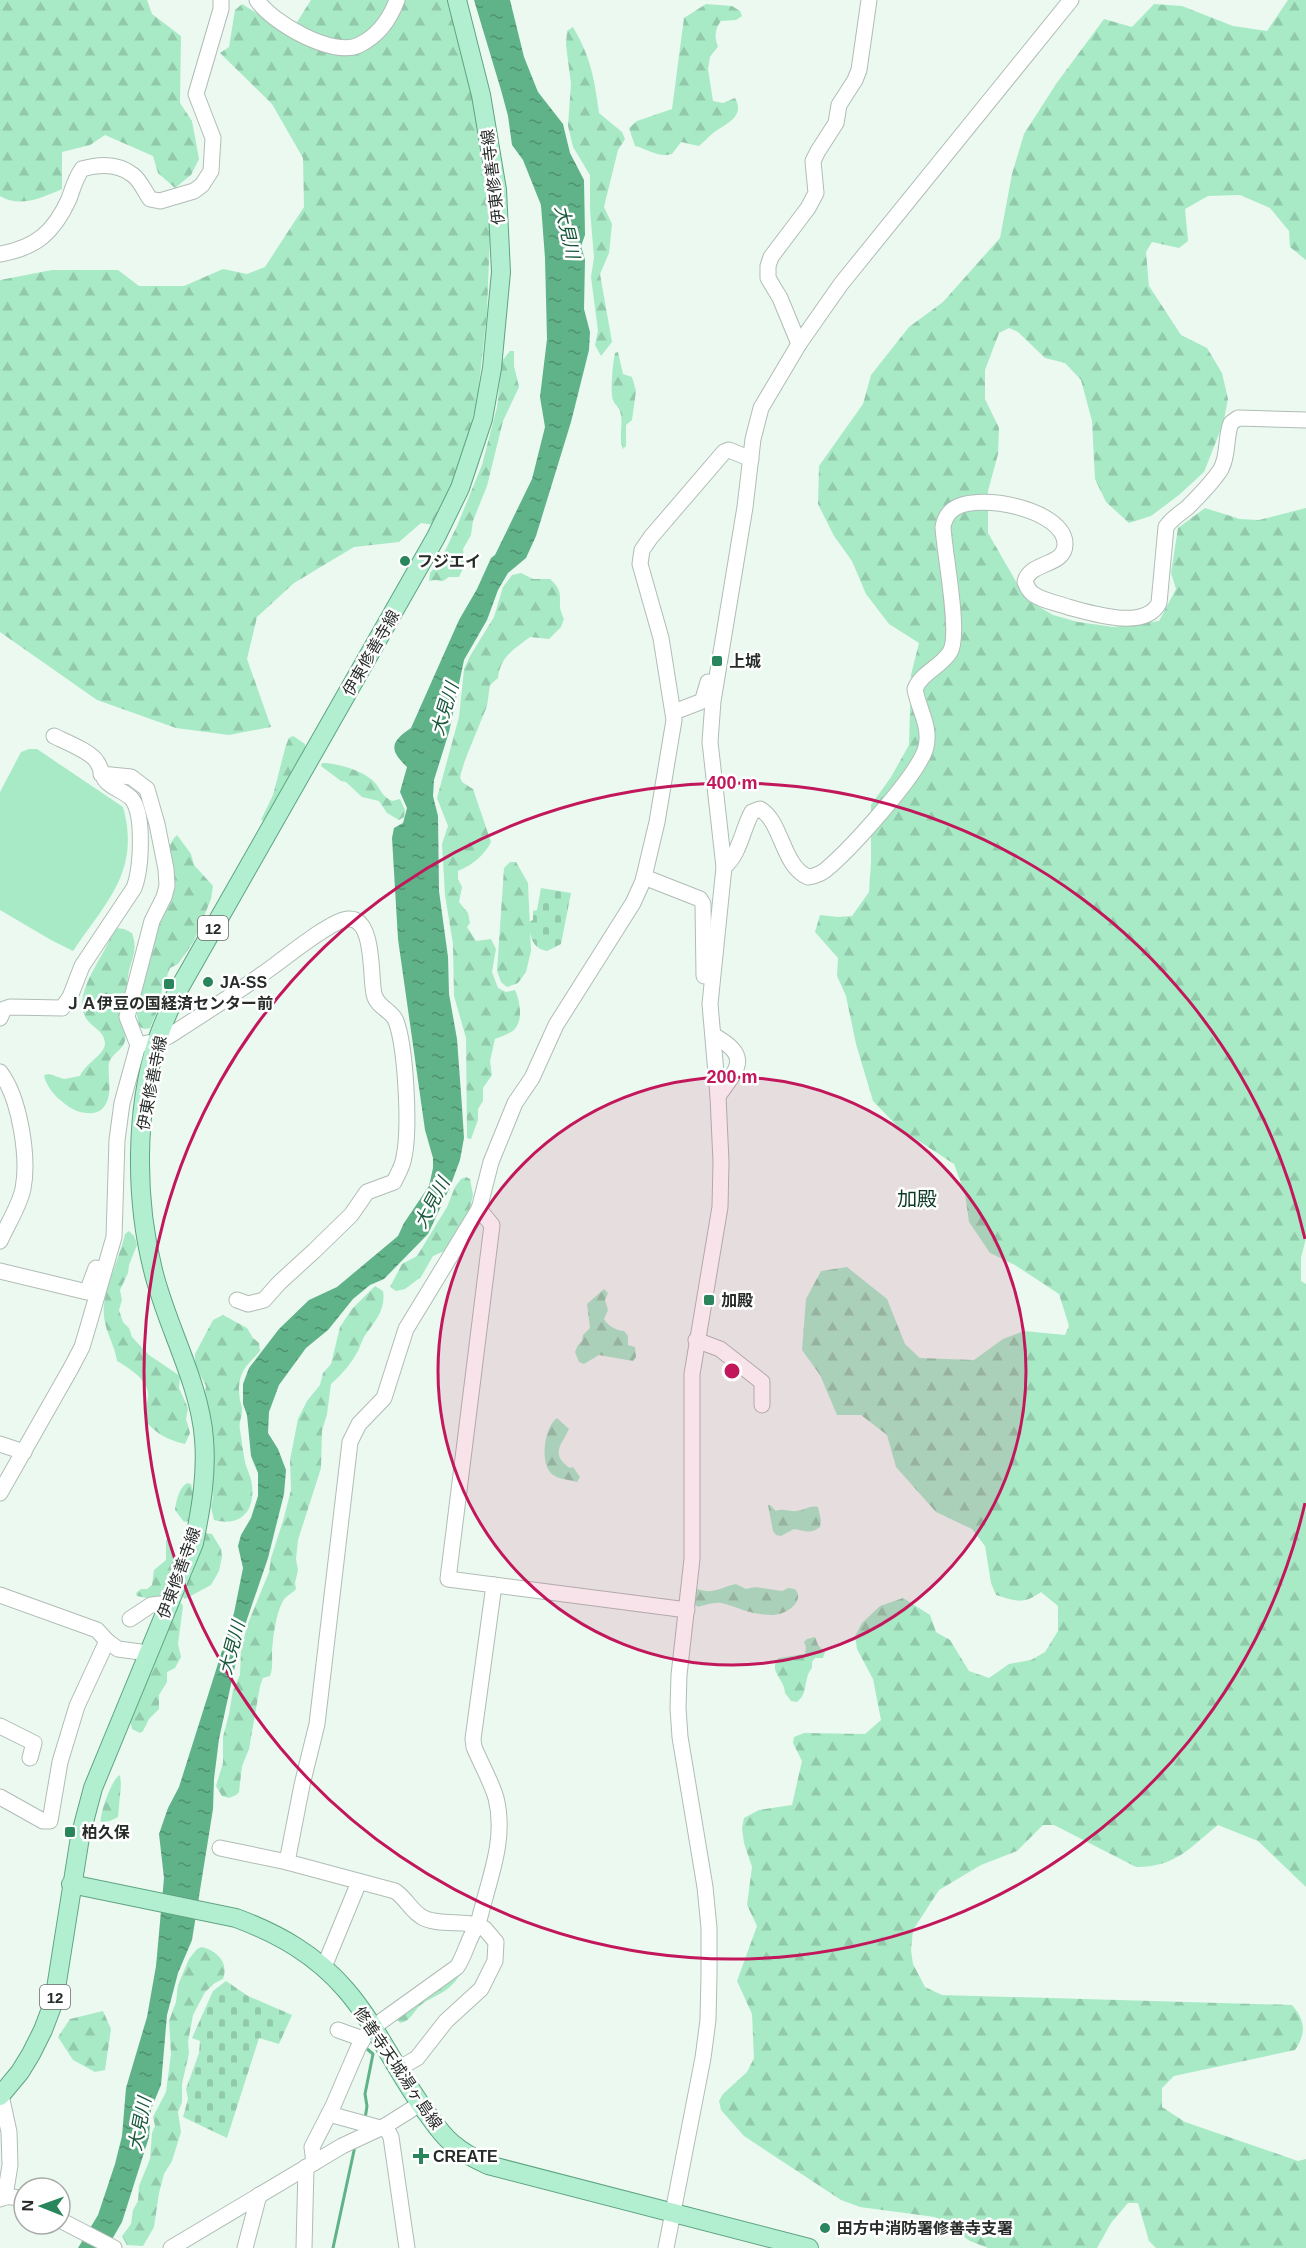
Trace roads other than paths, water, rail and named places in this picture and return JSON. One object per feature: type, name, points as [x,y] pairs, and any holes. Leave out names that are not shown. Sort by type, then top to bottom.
[{"type":"main road","name":"伊東修善寺線","points":[[1,2095],[31,2054],[54,2001],[71,1884],[93,1788],[194,1543],[202,1504],[204,1437],[193,1388],[153,1271],[144,1226],[141,1189],[141,1132],[157,1041],[176,994],[436,537],[460,488],[483,418],[492,368],[501,272],[497,189],[482,95],[457,0]]},
{"type":"main road","name":"修善寺天城湯ヶ島線","points":[[71,1884],[208,1911],[236,1918],[280,1936],[324,1967],[347,1991],[369,2032],[398,2069],[420,2104],[452,2144],[488,2165],[672,2211],[788,2245],[809,2248]]},
{"type":"street","points":[[0,254],[17,251],[34,243],[53,227],[82,169],[111,165],[134,175],[150,199],[160,201],[194,191],[202,185],[211,171],[214,151],[213,138],[196,93],[221,9],[221,0]]},
{"type":"street","points":[[257,0],[277,21],[313,40],[342,48],[358,46],[377,31],[389,20],[397,0]]},
{"type":"street","points":[[799,344],[780,298],[768,278],[768,266],[771,257],[808,208],[816,192],[813,161],[836,123],[839,105],[859,70],[869,0]]},
{"type":"street","points":[[666,2248],[703,2058],[708,2020],[709,1928],[705,1887],[680,1737],[679,1675],[693,1532],[692,1374],[720,1207],[721,1162],[718,1095],[710,1008],[724,867],[710,730],[756,422],[761,408],[799,344],[849,275],[1071,0]]},
{"type":"street","points":[[724,867],[734,855],[752,812],[760,809],[769,817],[798,870],[808,877],[820,874],[856,838],[918,767],[926,748],[927,738],[926,725],[915,689],[923,676],[950,654],[953,641],[951,591],[943,527],[945,519],[954,509],[986,503],[1016,505],[1053,523],[1063,533],[1065,545],[1063,553],[1048,564],[1029,572],[1026,577],[1025,582],[1032,593],[1056,603],[1108,617],[1126,618],[1147,614],[1156,609],[1159,603],[1166,527],[1172,519],[1188,507],[1221,469],[1227,450],[1231,423],[1238,418],[1306,420]]},
{"type":"street","points":[[287,1862],[317,1724],[350,1442],[359,1424],[384,1398],[406,1329],[479,1209],[491,1162],[515,1103],[532,1078],[556,1025],[633,903],[644,877],[657,822],[674,712],[661,638],[640,557],[651,537],[724,452],[729,450],[751,459]]},
{"type":"street","points":[[674,712],[703,699],[716,649],[722,645]]},
{"type":"street","points":[[0,1018],[4,1009],[10,1007],[62,1008],[70,997],[82,966],[135,888],[139,875],[140,830],[136,806],[132,798],[115,789],[101,774],[97,761],[90,755],[54,736]]},
{"type":"street","points":[[0,1492],[82,1347],[114,1238],[117,1140],[122,1104],[138,1045],[127,1017],[152,921],[167,886],[157,824],[147,789],[131,777],[101,774]]},
{"type":"street","points":[[644,877],[700,899],[703,904],[704,985],[710,1008]]},
{"type":"street","points":[[138,1045],[157,1041],[189,1023],[302,945],[342,921],[349,919],[357,921],[364,927],[369,940],[374,997],[380,1007],[396,1020],[398,1031],[404,1067],[407,1113],[404,1159],[393,1182],[367,1192],[351,1215],[264,1300],[248,1304],[237,1300]]},
{"type":"street","points":[[713,1035],[734,1048],[738,1058],[736,1070],[718,1095]]},
{"type":"street","points":[[0,1072],[14,1098],[21,1131],[24,1170],[22,1191],[0,1241]]},
{"type":"street","points":[[479,1209],[492,1225],[448,1579],[687,1610]]},
{"type":"street","points":[[0,1271],[87,1292],[107,1237],[114,1238]]},
{"type":"street","points":[[696,1340],[720,1349],[762,1382],[762,1405]]},
{"type":"street","points":[[0,1444],[24,1452]]},
{"type":"street","points":[[304,2248],[312,2146],[369,2032],[457,1967],[478,1925],[500,1836],[495,1796],[474,1747],[473,1739],[494,1585]]},
{"type":"street","points":[[0,1596],[97,1630],[118,1649],[148,1653]]},
{"type":"street","points":[[130,1619],[151,1605],[169,1603]]},
{"type":"street","points":[[0,1797],[43,1821],[50,1821],[60,1762],[77,1706],[108,1641]]},
{"type":"street","points":[[0,1726],[34,1743],[30,1758]]},
{"type":"street","points":[[220,1848],[287,1862],[394,1891],[401,1895],[415,1913],[425,1920],[478,1925],[491,1935],[497,1948],[487,1980],[481,1989],[446,2020],[417,2058],[398,2069]]},
{"type":"street","points":[[324,1967],[359,1882]]},
{"type":"street","points":[[338,2030],[369,2032]]},
{"type":"street","points":[[1,2095],[9,2132],[12,2199]]},
{"type":"street","points":[[171,2248],[342,2146],[382,2127],[420,2104]]},
{"type":"street","points":[[329,2114],[382,2127],[391,2137],[407,2248]]},
{"type":"street","points":[[246,2248],[259,2195]]},
{"type":"street","points":[[72,2226],[114,2248]]},
{"type":"water","name":"大見川","points":[[474,0],[510,0],[524,57],[538,92],[563,124],[570,153],[584,180],[585,235],[581,246],[585,260],[584,309],[590,332],[589,350],[571,422],[536,536],[526,558],[508,573],[498,590],[487,620],[464,660],[449,732],[434,780],[433,796],[438,816],[439,891],[448,957],[449,994],[457,1039],[464,1138],[460,1160],[450,1187],[428,1234],[384,1279],[370,1285],[353,1299],[328,1330],[306,1348],[279,1385],[269,1412],[268,1433],[278,1449],[286,1470],[284,1494],[268,1558],[242,1634],[219,1739],[213,1809],[192,1940],[178,1973],[167,2015],[161,2085],[151,2109],[149,2137],[122,2222],[107,2248],[78,2248],[98,2215],[115,2164],[122,2136],[126,2088],[147,2017],[156,1966],[164,1878],[159,1834],[168,1808],[179,1787],[234,1613],[243,1568],[238,1546],[258,1496],[258,1473],[251,1456],[247,1415],[243,1404],[243,1384],[249,1368],[279,1329],[309,1300],[337,1287],[398,1236],[429,1186],[433,1168],[433,1158],[425,1130],[398,939],[392,838],[394,828],[403,823],[407,808],[400,792],[407,767],[397,756],[394,746],[399,738],[411,728],[459,620],[491,558],[495,555],[532,479],[545,427],[540,397],[547,339],[541,205],[523,160],[512,145],[508,116]]},
{"type":"waterway","points":[[365,2119],[367,2106],[365,2094],[373,2054],[366,2048]]},
{"type":"waterway","points":[[333,2248],[355,2146]]},
{"type":"place","name":"フジエイ","points":[[405,561]]},
{"type":"place","name":"上城","points":[[717,661]]},
{"type":"place","name":"JA-SS","points":[[208,982]]},
{"type":"place","name":"ＪＡ伊豆の国経済センター前","points":[[169,984]]},
{"type":"place","name":"加殿","points":[[709,1300]]},
{"type":"place","name":"柏久保","points":[[70,1832]]},
{"type":"place","name":"CREATE","points":[[421,2156]]},
{"type":"place","name":"田方中消防署修善寺支署","points":[[825,2228]]},
{"type":"district","name":"加殿","points":[[917,1199]]}]
